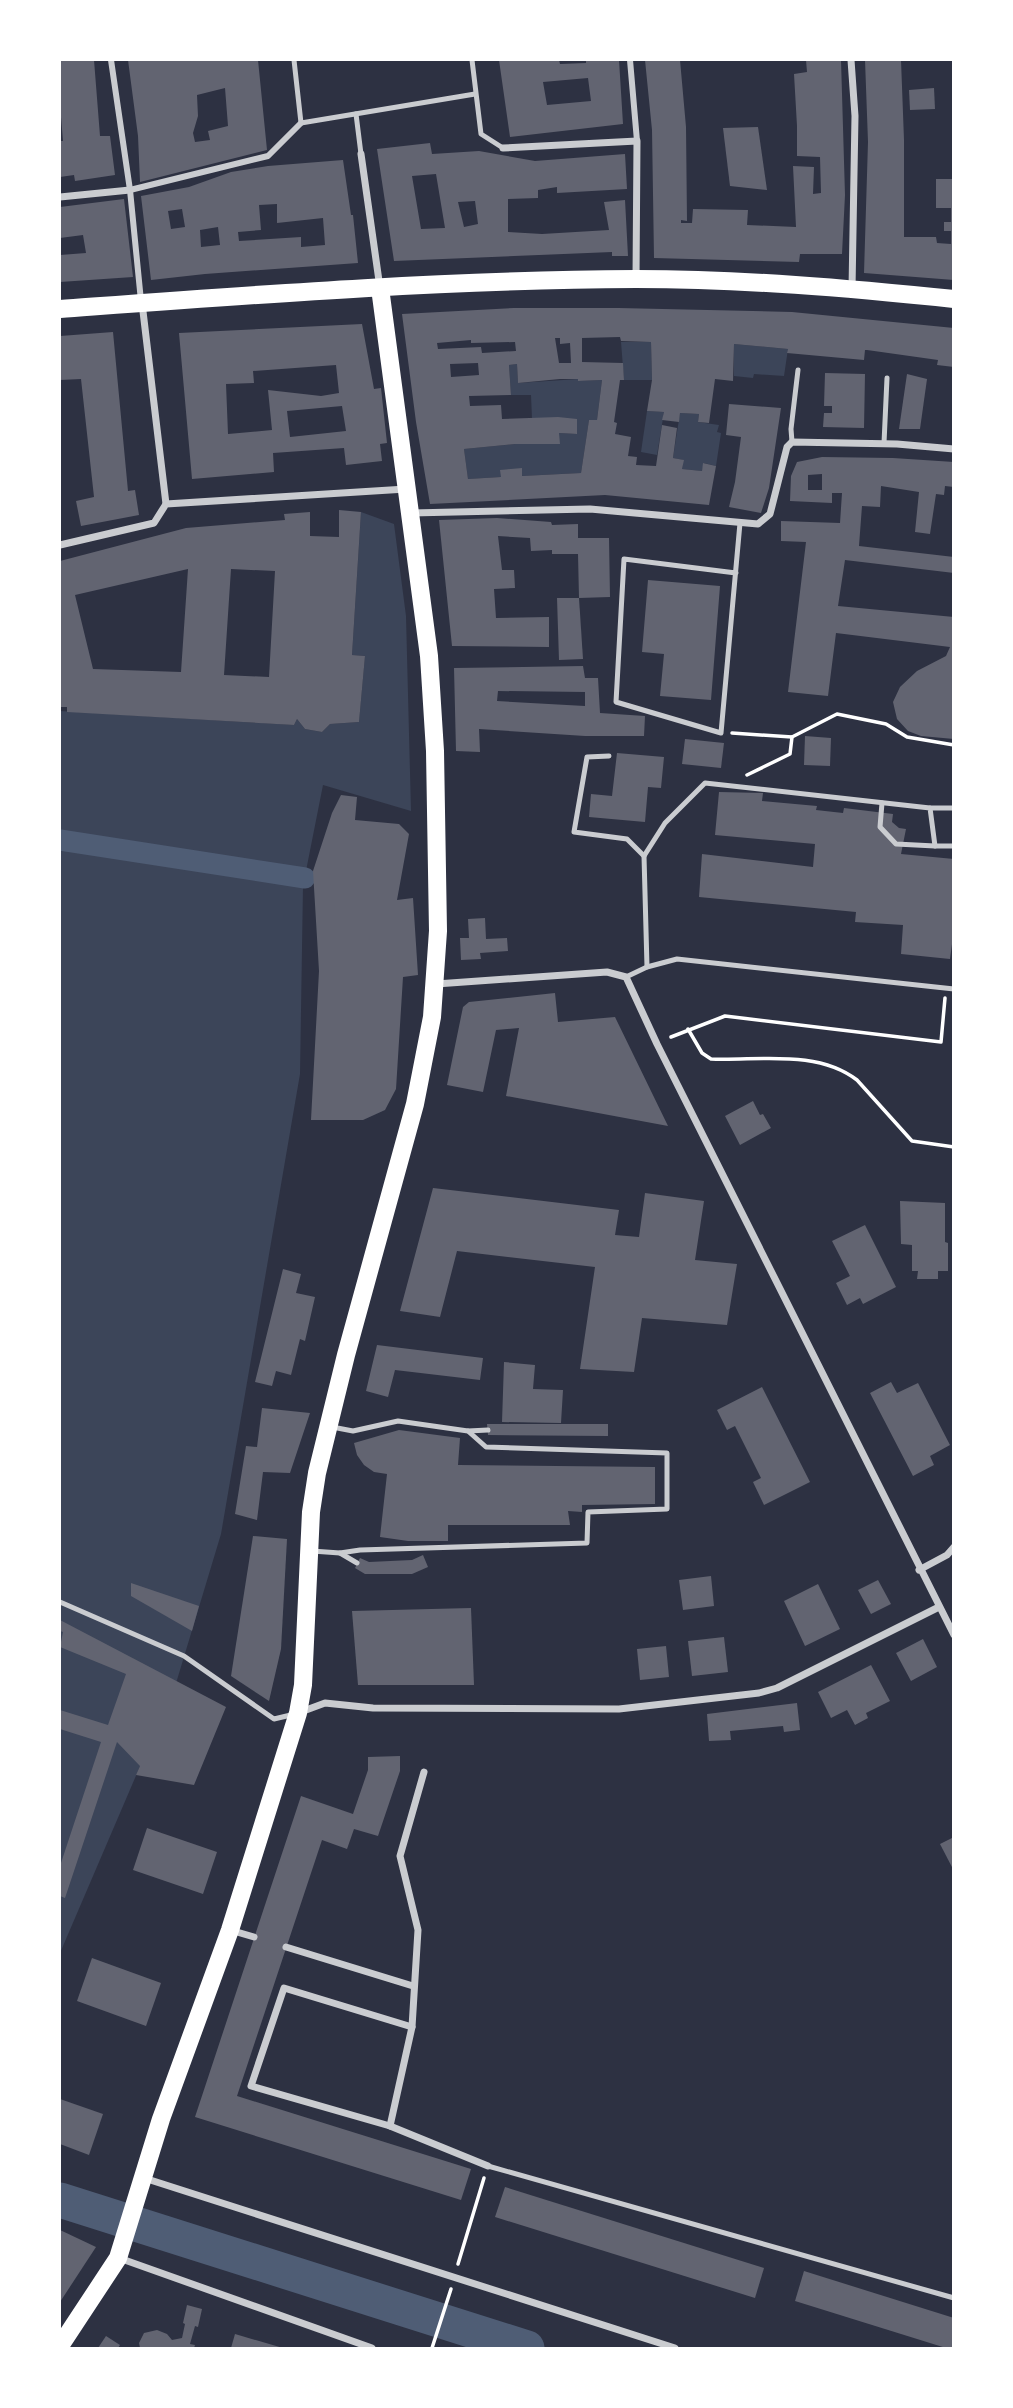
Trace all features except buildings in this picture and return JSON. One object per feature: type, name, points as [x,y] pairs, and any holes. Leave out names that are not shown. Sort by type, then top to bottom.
[{"type":"main road","points":[[60,309],[380,288],[636,279],[756,282],[954,299]]},
{"type":"main road","points":[[60,2346],[118,2258],[161,2119],[230,1930],[298,1713],[303,1685],[313,1499],[328,1426],[415,1104],[432,1017],[438,931],[435,751],[429,656],[380,288]]},
{"type":"street","points":[[60,545],[154,523],[166,504],[130,190],[111,60]]},
{"type":"street","points":[[630,60],[637,141],[636,279]]},
{"type":"street","points":[[851,60],[855,116],[852,289]]},
{"type":"street","points":[[60,197],[130,190],[268,156],[301,123]]},
{"type":"street","points":[[503,148],[637,141]]},
{"type":"street","points":[[361,153],[380,288]]},
{"type":"street","points":[[411,513],[590,509],[758,524],[771,514],[787,447],[792,442],[884,443],[954,449]]},
{"type":"street","points":[[166,504],[408,489]]},
{"type":"street","points":[[435,984],[607,972],[626,977],[657,1044],[954,1636]]},
{"type":"street","points":[[919,1570],[947,1555],[954,1546]]},
{"type":"street","points":[[298,1713],[326,1703],[373,1708],[620,1709],[759,1693],[777,1688],[939,1607]]},
{"type":"street","points":[[390,2126],[412,2026],[418,1930],[400,1856],[425,1772]]},
{"type":"street","points":[[230,1930],[254,1937]]},
{"type":"street","points":[[286,1947],[413,1986]]},
{"type":"street","points":[[412,2026],[284,1988],[251,2086],[390,2126],[488,2166]]},
{"type":"street","points":[[144,2178],[675,2348]]},
{"type":"street","points":[[118,2258],[372,2348]]},
{"type":"lane","points":[[294,60],[301,123],[475,94]]},
{"type":"lane","points":[[471,60],[481,134],[503,148]]},
{"type":"lane","points":[[356,114],[361,153]]},
{"type":"lane","points":[[792,442],[791,429],[799,370]]},
{"type":"lane","points":[[884,443],[887,378]]},
{"type":"lane","points":[[736,573],[624,559],[617,702],[721,733],[736,573],[740,523]]},
{"type":"lane","points":[[609,756],[587,757],[574,832],[627,839],[644,856]]},
{"type":"lane","points":[[648,967],[644,856],[666,823],[705,783],[930,808],[954,808]]},
{"type":"lane","points":[[882,803],[880,827],[896,844],[954,846]]},
{"type":"lane","points":[[930,808],[936,846]]},
{"type":"lane","points":[[626,977],[648,967],[677,959],[954,989]]},
{"type":"lane","points":[[328,1426],[353,1432],[398,1421],[468,1431],[488,1430]]},
{"type":"lane","points":[[309,1551],[340,1553],[360,1550],[587,1543],[588,1513],[667,1508],[667,1453],[485,1447],[468,1431]]},
{"type":"lane","points":[[340,1553],[357,1563]]},
{"type":"lane","points":[[60,1602],[184,1656],[274,1719],[298,1713]]},
{"type":"lane","points":[[488,2166],[954,2298]]},
{"type":"path","points":[[721,733],[792,737],[837,714],[886,724],[907,737],[954,745]]},
{"type":"path","points":[[754,771],[790,754],[792,737]]},
{"type":"path","points":[[671,1037],[725,1016],[941,1042],[946,988]]},
{"type":"path","points":[[688,1029],[702,1053],[711,1059],[796,1059],[819,1063],[848,1073],[912,1141],[954,1147]]},
{"type":"path","points":[[454,2277],[488,2166]]},
{"type":"path","points":[[432,2348],[449,2295]]},
{"type":"shaded area","points":[[621,342],[651,342],[652,380],[624,380]]},
{"type":"shaded area","points":[[734,344],[788,349],[784,376],[734,376]]},
{"type":"shaded area","points":[[517,364],[518,383],[602,380],[597,420],[589,420],[581,473],[522,476],[521,469],[501,470],[501,477],[468,479],[464,449],[515,444],[559,433],[576,434],[576,419],[532,419],[531,395],[511,395],[509,365]]},
{"type":"shaded area","points":[[647,411],[664,412],[657,455],[641,452]]},
{"type":"shaded area","points":[[680,413],[699,414],[698,422],[719,425],[717,432],[721,433],[716,466],[704,463],[702,471],[682,469],[683,460],[673,458]]},
{"type":"shaded area","points":[[361,512],[394,524],[406,616],[411,811],[323,785],[303,886],[300,1074],[221,1534],[177,1680],[60,1953],[60,711],[294,725],[297,719],[305,729],[322,732],[330,724],[359,722],[365,656],[352,655]]},
{"type":"waterway","points":[[60,840],[305,878]]},
{"type":"waterway","points":[[60,2200],[527,2348]]}]
